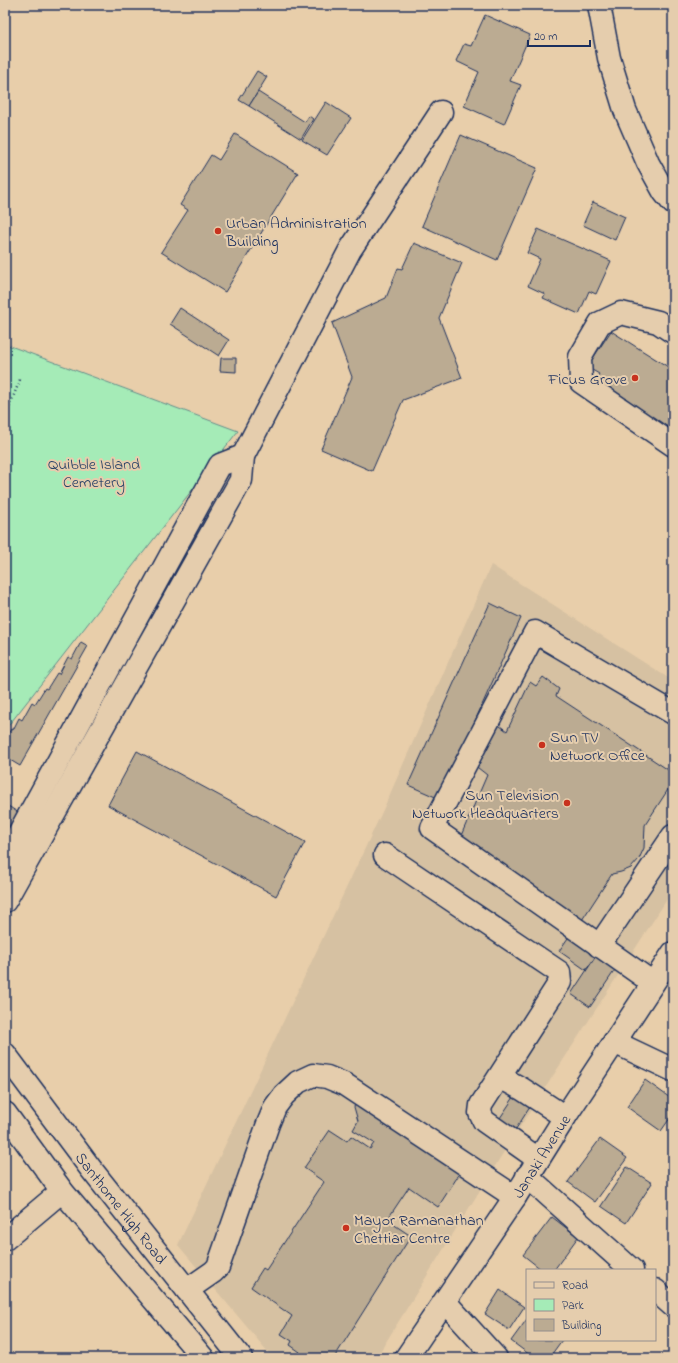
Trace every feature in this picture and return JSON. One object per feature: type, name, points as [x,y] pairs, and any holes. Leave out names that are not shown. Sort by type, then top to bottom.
[{"type":"street","points":[[599,5],[609,58],[625,110],[648,163],[664,192],[673,202]]},
{"type":"street","points":[[5,901],[241,480],[242,456],[350,250],[441,112]]},
{"type":"street","points":[[673,332],[658,322],[621,313],[600,323],[580,357],[581,382],[673,445]]},
{"type":"street","points":[[5,859],[220,464],[242,456]]},
{"type":"street","points":[[653,983],[432,828],[535,632],[673,713]]},
{"type":"street","points":[[599,946],[673,836]]},
{"type":"street","points":[[385,855],[559,972],[560,982],[500,1077],[480,1105],[480,1113],[484,1121],[533,1168],[631,1269]]},
{"type":"street","name":"Janaki Avenue","points":[[406,1358],[515,1197],[565,1116],[673,953]]},
{"type":"street","points":[[614,1042],[673,1070]]},
{"type":"street","name":"Santhome High Road","points":[[5,1054],[91,1169],[241,1358]]},
{"type":"street","points":[[187,1290],[218,1267],[260,1144],[276,1107],[284,1095],[298,1082],[313,1075],[327,1077],[344,1084],[515,1197]]},
{"type":"street","points":[[500,1077],[565,1116]]},
{"type":"street","name":"Santhome High Road","points":[[5,1113],[62,1191],[203,1358]]},
{"type":"street","points":[[5,1239],[62,1191]]},
{"type":"street","points":[[656,1291],[673,1306]]},
{"type":"street","points":[[445,1302],[496,1358]]},
{"type":"path","points":[[5,418],[21,377]]},
{"type":"shaded area","points":[[491,565],[673,681],[673,890],[500,1158],[376,1358],[273,1358],[178,1245],[383,810]]},
{"type":"green space","name":"Quibble Island Cemetery","points":[[5,344],[238,431],[5,730]]},
{"type":"building","points":[[485,15],[530,35],[510,81],[521,85],[504,124],[464,106],[479,72],[456,61],[464,44],[471,46]]},
{"type":"building","points":[[257,71],[267,77],[249,106],[239,100]]},
{"type":"building","points":[[258,92],[305,122],[309,116],[313,119],[301,139],[249,106]]},
{"type":"building","points":[[326,102],[351,118],[327,155],[302,140]]},
{"type":"building","name":"Urban Administration Building","points":[[235,134],[298,173],[225,292],[161,252],[188,210],[180,205],[211,155],[219,160]]},
{"type":"building","points":[[461,135],[537,168],[497,260],[422,226]]},
{"type":"building","points":[[593,202],[625,217],[615,240],[583,225]]},
{"type":"building","points":[[538,229],[611,261],[596,294],[589,291],[579,314],[543,298],[545,294],[528,286],[540,259],[527,253]]},
{"type":"building","points":[[414,243],[462,263],[439,318],[462,378],[403,400],[372,471],[321,449],[352,377],[332,323],[386,298],[398,268],[402,269]]},
{"type":"building","points":[[180,308],[229,340],[219,356],[170,324]]},
{"type":"building","name":"Ficus Grove","points":[[611,331],[673,370],[673,427],[670,431],[594,382],[599,374],[587,367]]},
{"type":"building","points":[[221,358],[236,358],[236,372],[220,371]]},
{"type":"building","points":[[490,603],[521,618],[440,799],[408,785]]},
{"type":"building","points":[[81,642],[88,646],[20,766],[5,757],[5,739],[11,729],[13,730],[19,718],[22,720],[32,702],[35,704],[57,673],[59,674],[68,657],[72,659]]},
{"type":"building","name":"Sun Television Network Headquarters","points":[[543,677],[559,689],[556,696],[673,773],[673,782],[645,825],[644,848],[639,859],[631,868],[612,874],[582,920],[460,838],[487,775],[473,764],[493,721],[507,731],[530,682],[536,686]]},
{"type":"building","points":[[137,751],[305,842],[276,896],[108,805]]},
{"type":"building","points":[[5,804],[19,813],[5,835]]},
{"type":"building","points":[[570,935],[598,953],[586,970],[559,951]]},
{"type":"building","points":[[598,953],[617,967],[590,1007],[571,994]]},
{"type":"building","points":[[645,1080],[673,1100],[673,1114],[661,1131],[627,1107]]},
{"type":"building","points":[[514,1097],[530,1107],[514,1132],[498,1121]]},
{"type":"building","name":"Mayor Ramanathan Chettiar Centre","points":[[355,1104],[460,1173],[438,1207],[409,1187],[387,1220],[411,1236],[334,1358],[302,1358],[297,1355],[300,1352],[290,1345],[292,1341],[281,1334],[292,1316],[251,1287],[263,1268],[266,1270],[324,1182],[304,1168],[330,1130],[347,1141],[351,1136],[370,1149],[374,1143],[353,1130],[358,1121],[354,1107]]},
{"type":"building","points":[[600,1139],[627,1158],[595,1202],[568,1182]]},
{"type":"building","points":[[627,1167],[652,1183],[626,1223],[601,1206]]},
{"type":"building","points":[[552,1217],[578,1237],[555,1269],[541,1269],[523,1255]]},
{"type":"building","points":[[500,1290],[524,1307],[509,1330],[485,1314]]},
{"type":"building","points":[[526,1320],[526,1341],[561,1341],[549,1358],[534,1358],[511,1341]]},
{"type":"place","name":"Urban Administration Building","points":[[218,231]]},
{"type":"place","name":"Ficus Grove","points":[[635,378]]},
{"type":"place","name":"Sun TV Network Office","points":[[542,745]]},
{"type":"place","name":"Sun Television Network Headquarters","points":[[567,803]]},
{"type":"place","name":"Mayor Ramanathan Chettiar Centre","points":[[346,1228]]}]
